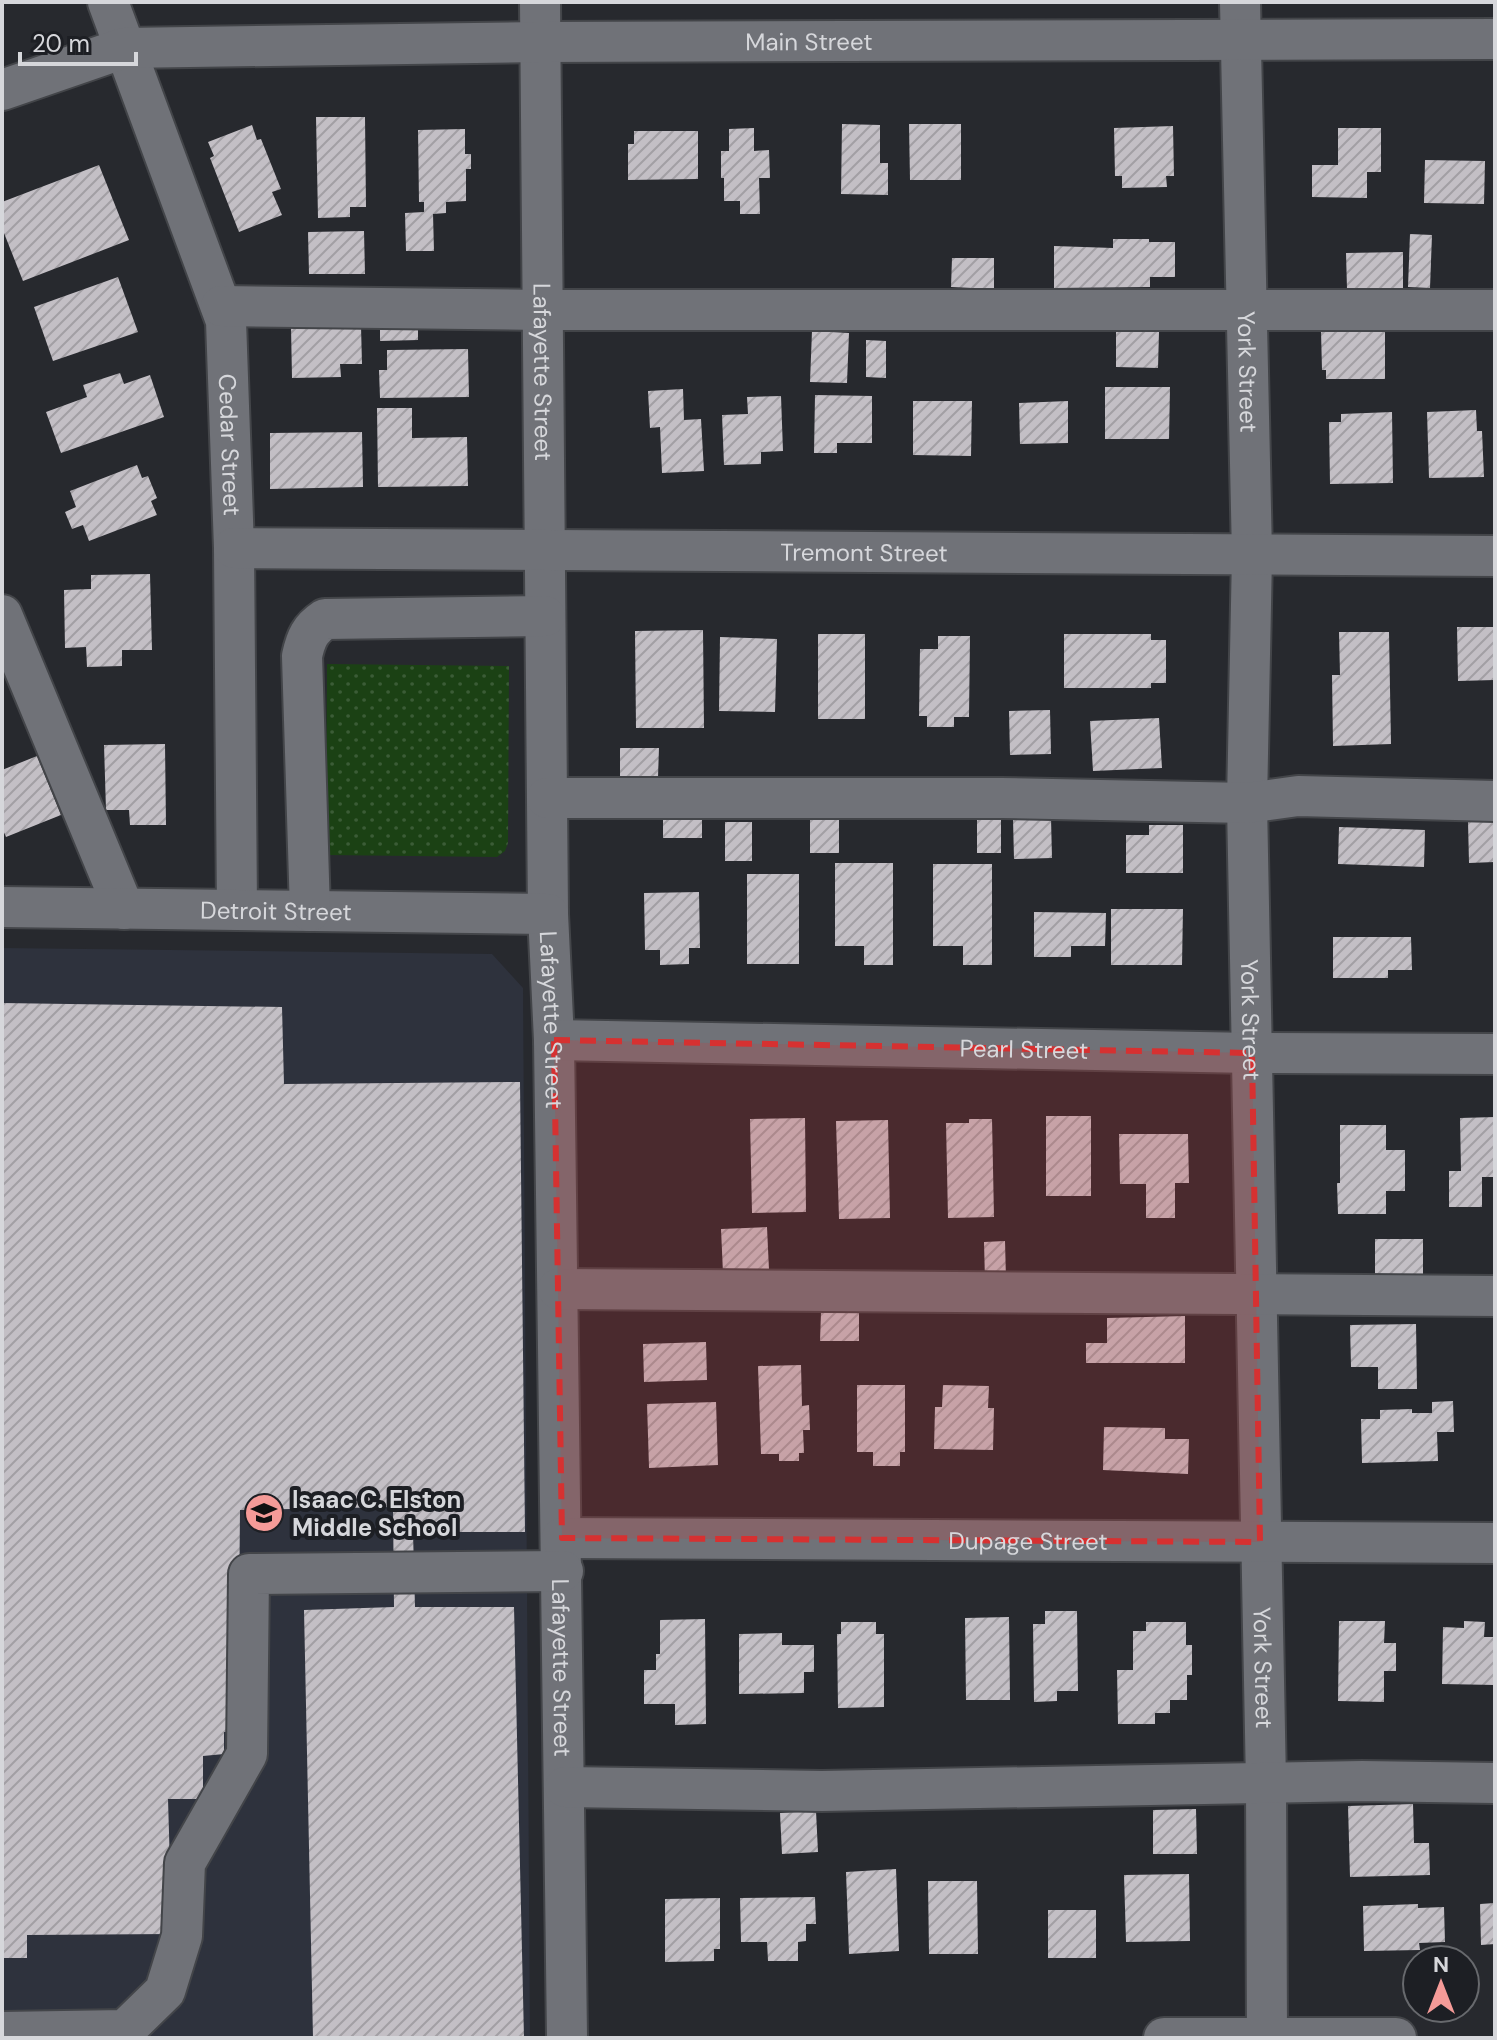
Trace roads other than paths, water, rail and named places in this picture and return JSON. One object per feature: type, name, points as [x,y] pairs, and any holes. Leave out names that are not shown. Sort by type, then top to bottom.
[{"type":"street","name":"Cedar Street","points":[[108,2],[226,321],[234,548],[237,910]]},
{"type":"street","name":"Lafayette Street","points":[[540,2],[548,914],[554,1040],[567,2038]]},
{"type":"street","name":"Main Street","points":[[2,90],[124,48],[540,42],[1240,21],[1495,39]]},
{"type":"street","name":"York Street","points":[[1240,21],[1252,555],[1247,803],[1266,1783],[1267,2038]]},
{"type":"street","points":[[221,306],[542,310],[1495,310]]},
{"type":"street","name":"Tremont Street","points":[[234,548],[1495,556]]},
{"type":"street","points":[[2,615],[124,909]]},
{"type":"street","points":[[310,911],[302,656],[306,637],[313,627],[325,619],[545,616]]},
{"type":"street","points":[[547,798],[1002,798],[1247,803],[1298,796],[1495,801]]},
{"type":"street","name":"Detroit Street","points":[[2,907],[548,914]]},
{"type":"street","name":"Pearl Street","points":[[554,1040],[1252,1053],[1495,1054]]},
{"type":"street","points":[[558,1289],[1495,1296]]},
{"type":"street","name":"Dupage Street","points":[[127,2034],[165,1991],[182,1936],[185,1863],[247,1754],[249,1574],[562,1554],[1260,1542],[1495,1543]]},
{"type":"street","points":[[565,1787],[822,1791],[1362,1781],[1495,1783]]},
{"type":"street","points":[[2,2032],[127,2034]]},
{"type":"street","points":[[1164,2038],[1396,2038]]},
{"type":"place","name":"Isaac C. Elston Middle School","points":[[264,1513]]}]
